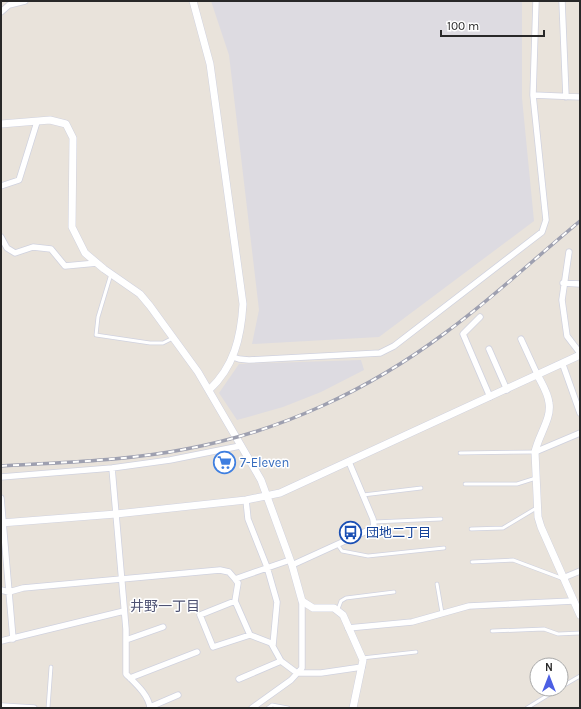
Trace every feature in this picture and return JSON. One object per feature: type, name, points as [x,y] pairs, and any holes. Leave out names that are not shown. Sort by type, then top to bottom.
[{"type":"street","points":[[1,3],[3,10],[25,1]]},
{"type":"street","points":[[193,1],[210,64],[242,284],[243,304],[242,325],[233,357],[225,372],[209,390]]},
{"type":"street","points":[[233,357],[249,360],[380,353],[394,346],[542,232],[546,220],[533,95],[536,1]]},
{"type":"street","points":[[562,1],[566,97]]},
{"type":"street","points":[[533,95],[580,97]]},
{"type":"street","points":[[1,124],[50,120],[66,124],[73,138],[72,227],[85,253],[111,274],[140,294],[209,390],[240,446],[252,464],[268,496],[291,562],[302,601],[303,661],[302,668],[297,673],[252,708]]},
{"type":"street","points":[[1,186],[19,180],[37,122]]},
{"type":"street","points":[[1,237],[7,248],[15,253],[33,247],[51,249],[65,266],[97,263]]},
{"type":"street","points":[[2,523],[116,514],[246,500],[280,493],[563,365],[580,354],[568,336],[562,300],[568,252]]},
{"type":"street","points":[[563,283],[580,284]]},
{"type":"street","points":[[480,317],[463,334],[490,398]]},
{"type":"street","points":[[521,339],[547,396],[550,409],[535,452],[538,507],[541,528],[580,615]]},
{"type":"street","points":[[489,349],[507,390]]},
{"type":"street","points":[[563,365],[580,413]]},
{"type":"street","points":[[535,452],[580,433]]},
{"type":"street","points":[[1,477],[112,468],[170,460],[240,446]]},
{"type":"street","points":[[235,579],[267,568],[291,562],[337,544],[371,528],[374,522],[349,462]]},
{"type":"street","points":[[112,468],[122,580],[126,640],[126,674],[140,688],[150,704],[150,707],[178,695]]},
{"type":"street","points":[[1,498],[13,638]]},
{"type":"street","points":[[246,500],[248,519],[267,568],[277,602],[273,645],[282,661],[297,673],[321,673],[362,667]]},
{"type":"street","points":[[1,590],[9,592],[24,588],[220,570],[229,572],[238,583],[235,601],[250,635]]},
{"type":"street","points":[[563,578],[580,571]]},
{"type":"street","points":[[235,601],[200,615],[213,647],[250,635],[273,645]]},
{"type":"street","points":[[302,601],[313,608],[338,610],[348,628],[362,658],[362,667],[353,708]]},
{"type":"street","points":[[348,628],[412,622],[442,613],[478,605],[573,601]]},
{"type":"street","points":[[1,641],[124,611]]},
{"type":"street","points":[[126,640],[163,627]]},
{"type":"street","points":[[130,678],[197,652]]},
{"type":"street","points":[[239,679],[282,661]]},
{"type":"street","points":[[1,706],[34,708]]},
{"type":"lane","points":[[111,274],[98,317],[96,335],[150,344],[163,344],[173,338]]},
{"type":"lane","points":[[460,453],[535,452]]},
{"type":"lane","points":[[465,484],[517,484],[536,478]]},
{"type":"lane","points":[[362,495],[421,488]]},
{"type":"lane","points":[[471,528],[502,528],[538,507]]},
{"type":"lane","points":[[374,522],[441,519]]},
{"type":"lane","points":[[337,544],[342,551],[368,556],[444,548]]},
{"type":"lane","points":[[472,562],[513,560],[563,578]]},
{"type":"lane","points":[[437,584],[442,613]]},
{"type":"lane","points":[[338,610],[341,601],[346,598],[394,592]]},
{"type":"lane","points":[[492,631],[544,629],[558,634],[580,633]]},
{"type":"lane","points":[[362,658],[416,652]]},
{"type":"lane","points":[[48,708],[51,667]]},
{"type":"lane","points":[[569,682],[580,676]]},
{"type":"lane","points":[[527,708],[545,697]]},
{"type":"lane","points":[[268,708],[272,705],[288,708]]},
{"type":"shaded area","points":[[211,1],[522,1],[522,98],[534,221],[379,337],[252,344],[259,310],[229,55]]},
{"type":"shaded area","points":[[361,360],[364,370],[321,392],[283,407],[237,420],[219,393],[239,364]]},
{"type":"railway","points":[[1,466],[117,459],[163,453],[221,441],[255,432],[289,420],[354,390],[386,373],[416,354],[497,292],[580,221]]},
{"type":"place","name":"7-Eleven","points":[[225,462]]},
{"type":"place","name":"団地二丁目","points":[[351,532]]},
{"type":"district","name":"井野一丁目","points":[[165,606]]}]
